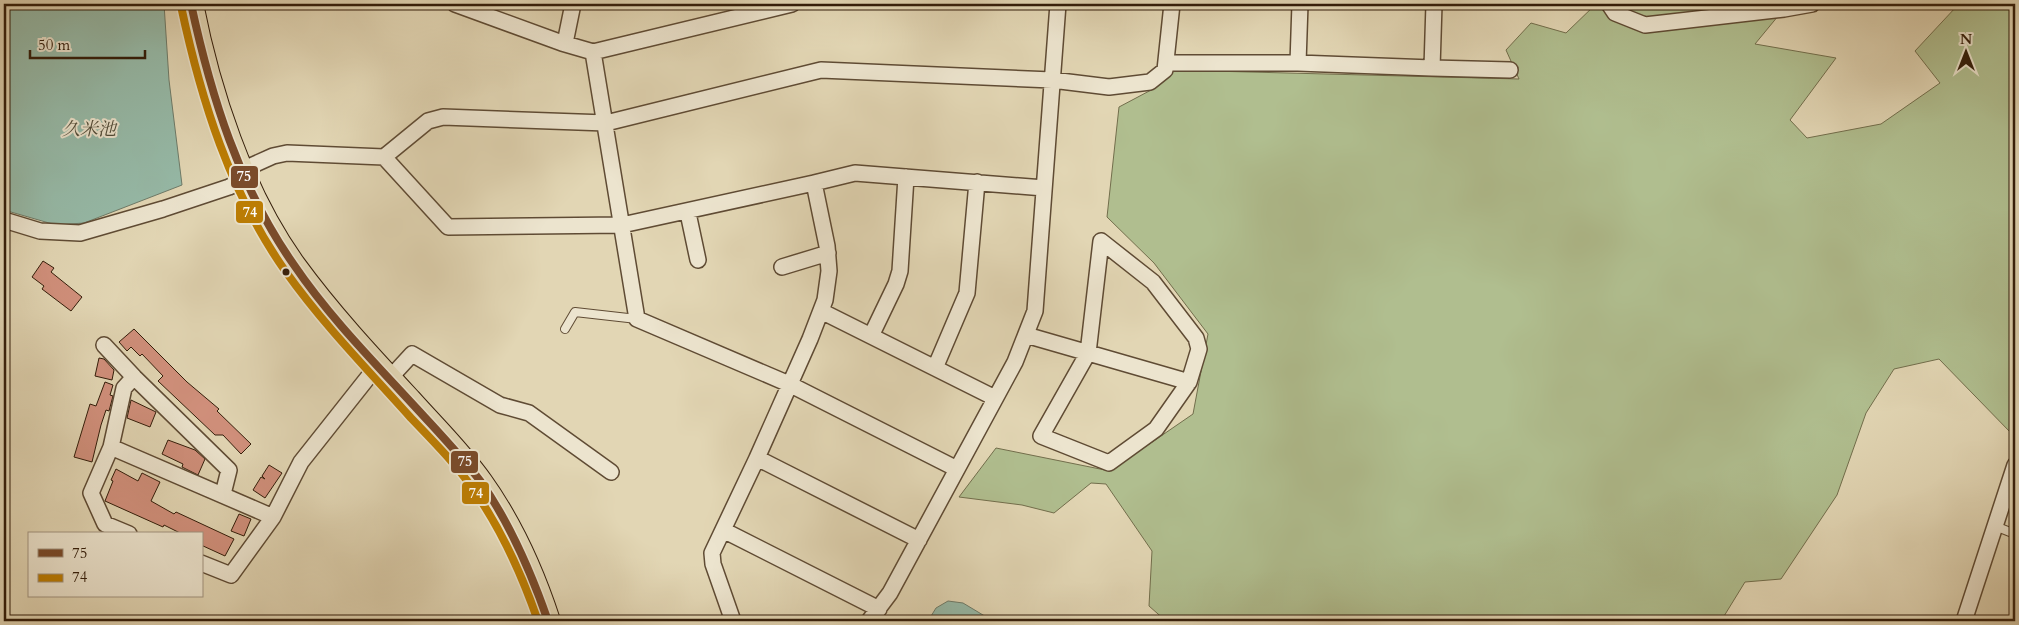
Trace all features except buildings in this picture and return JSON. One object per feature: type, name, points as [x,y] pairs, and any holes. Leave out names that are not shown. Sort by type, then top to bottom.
[{"type":"main road","points":[[191,4],[206,75],[244,175],[276,237],[292,264],[343,329],[469,467],[494,502],[523,554],[537,585],[548,621]]},
{"type":"street","points":[[455,4],[565,44],[593,52],[792,4]]},
{"type":"street","points":[[565,44],[573,4]]},
{"type":"street","points":[[869,621],[890,593],[919,540],[1014,362],[1035,311],[1058,4]]},
{"type":"street","points":[[4,220],[40,231],[80,233],[229,187],[273,156],[287,152],[384,157],[428,120],[444,117],[606,123],[821,70],[1052,80],[1109,87],[1150,82],[1165,70],[1172,4]]},
{"type":"street","points":[[1298,63],[1300,4]]},
{"type":"street","points":[[1432,68],[1434,4]]},
{"type":"street","points":[[1609,4],[1615,13],[1646,25],[1812,4]]},
{"type":"street","points":[[593,52],[637,319],[789,384],[957,469]]},
{"type":"street","points":[[1166,63],[1298,63],[1510,70]]},
{"type":"street","points":[[384,157],[448,227],[622,226],[688,213],[855,174],[1044,188]]},
{"type":"street","points":[[871,336],[896,284],[900,271],[906,177]]},
{"type":"street","points":[[935,368],[967,293],[976,182]]},
{"type":"street","points":[[732,621],[712,564],[712,552],[757,458],[825,300],[829,271],[828,253],[814,183]]},
{"type":"street","points":[[688,213],[698,260]]},
{"type":"street","points":[[1101,240],[1153,282],[1196,338],[1199,348],[1189,382],[1156,429],[1109,463],[1041,436],[1088,353],[1101,240]]},
{"type":"street","points":[[782,267],[828,253]]},
{"type":"street","points":[[821,311],[995,398]]},
{"type":"street","points":[[1026,335],[1189,382]]},
{"type":"street","points":[[104,346],[229,470],[223,494]]},
{"type":"street","points":[[202,563],[231,575],[273,517],[301,462],[383,372],[412,354],[500,405],[529,413],[611,472]]},
{"type":"street","points":[[124,532],[105,524],[91,493],[111,447],[124,388],[134,377]]},
{"type":"street","points":[[111,447],[273,517]]},
{"type":"street","points":[[757,458],[919,540]]},
{"type":"street","points":[[1964,621],[2015,465]]},
{"type":"street","points":[[723,530],[879,609]]},
{"type":"lane","points":[[565,329],[574,312],[637,319]]},
{"type":"lane","points":[[1995,526],[2015,534]]},
{"type":"shaded area","points":[[1596,4],[1788,4],[1755,44],[1836,58],[1790,120],[1807,138],[1881,124],[1940,83],[1915,51],[1957,4],[2015,4],[2015,428],[2011,433],[1939,359],[1894,369],[1866,413],[1837,495],[1781,579],[1745,582],[1721,621],[1166,621],[1149,606],[1152,551],[1106,484],[1091,483],[1054,513],[1022,505],[959,497],[996,448],[1110,471],[1193,414],[1208,334],[1154,263],[1107,217],[1119,107],[1153,89],[1172,70],[1519,79],[1506,50],[1531,23],[1566,33]]},
{"type":"water","name":"久米池","points":[[4,4],[164,4],[169,80],[182,185],[84,223],[56,225],[4,210]]},
{"type":"water","points":[[948,601],[963,603],[993,621],[928,621],[936,608]]},
{"type":"transit line","name":"75","points":[[191,4],[208,73],[229,140],[258,204],[275,235],[308,285],[338,322],[451,446],[481,482],[511,532],[535,585],[548,621]]},
{"type":"transit line","name":"74","points":[[181,6],[198,76],[220,145],[233,178],[266,242],[300,291],[330,328],[444,452],[473,489],[493,520],[510,553],[538,621]]}]
